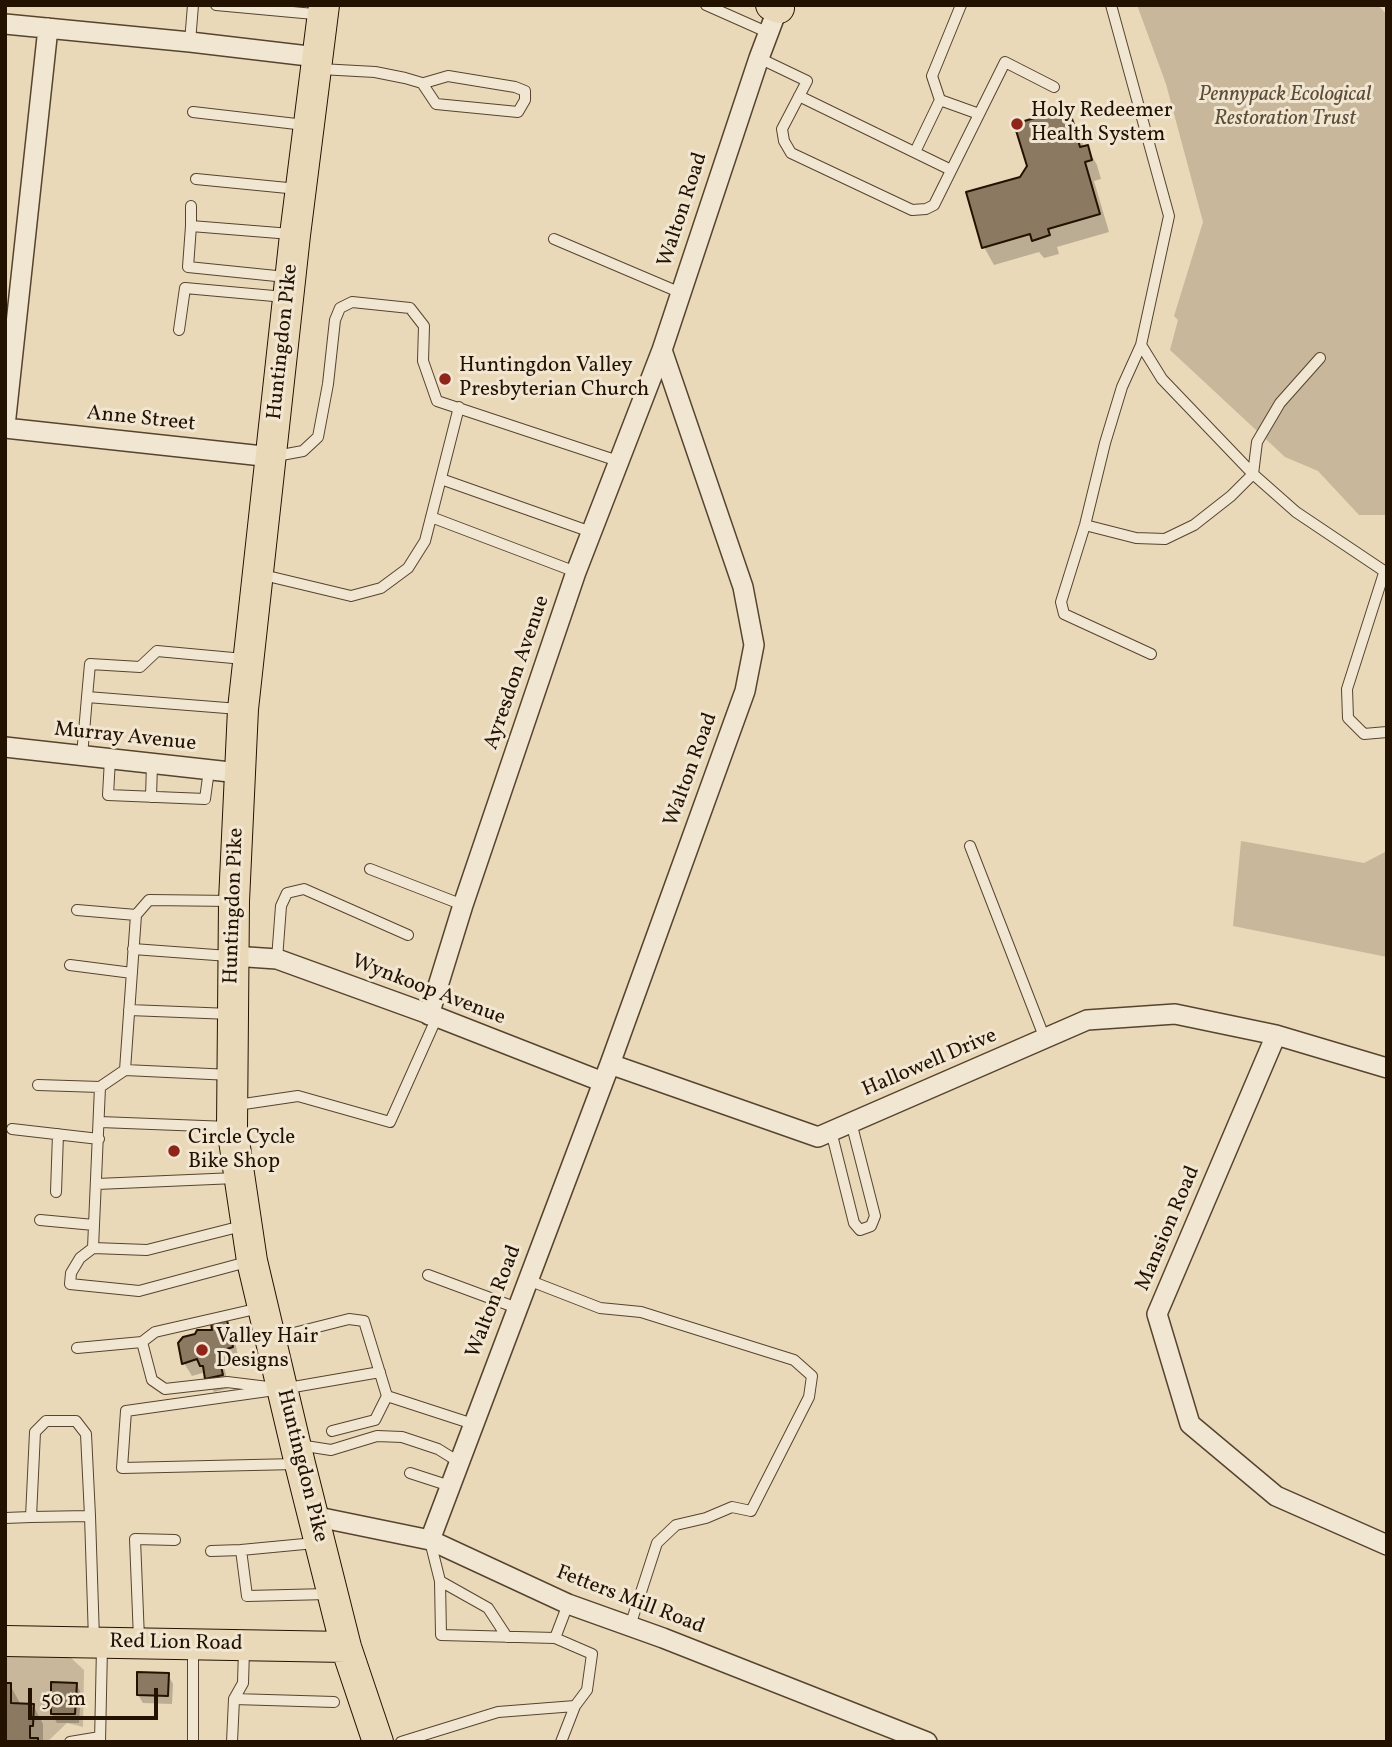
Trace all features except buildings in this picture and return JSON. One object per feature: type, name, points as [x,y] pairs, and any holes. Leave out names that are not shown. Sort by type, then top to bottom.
[{"type":"main road","name":"Huntingdon Pike","points":[[318,8],[317,63],[295,235],[243,709],[234,901],[232,1116],[252,1261],[270,1339],[346,1647],[378,1742]]},
{"type":"main road","name":"Red Lion Road","points":[[5,1642],[346,1647]]},
{"type":"street","name":"Walton Road","points":[[430,1540],[607,1073],[745,691],[754,645],[743,587],[662,350],[774,13]]},
{"type":"street","points":[[5,24],[190,42],[317,63]]},
{"type":"street","points":[[5,427],[48,28]]},
{"type":"street","name":"Ayresdon Avenue","points":[[433,1016],[463,905],[576,572],[662,350]]},
{"type":"street","name":"Anne Street","points":[[5,427],[271,457]]},
{"type":"street","name":"Murray Avenue","points":[[5,747],[239,773]]},
{"type":"street","name":"Wynkoop Avenue","points":[[233,956],[276,959],[433,1016],[607,1073]]},
{"type":"street","name":"Hallowell Drive","points":[[607,1073],[818,1137],[1087,1020],[1175,1014],[1276,1035],[1387,1068]]},
{"type":"street","name":"Mansion Road","points":[[1276,1035],[1157,1314],[1190,1423],[1276,1496],[1387,1545]]},
{"type":"street","name":"Fetters Mill Road","points":[[316,1529],[430,1540],[568,1604],[928,1742]]},
{"type":"lane","points":[[190,42],[193,5]]},
{"type":"lane","points":[[216,5],[318,8]]},
{"type":"lane","points":[[706,5],[774,13]]},
{"type":"lane","points":[[915,152],[940,100],[932,76],[961,5]]},
{"type":"lane","points":[[1111,5],[1169,216],[1141,345],[1122,387],[1085,525],[1060,602],[1064,614],[1151,654]]},
{"type":"lane","points":[[759,58],[807,81],[782,130],[784,141],[791,153],[912,210],[926,209],[934,205],[1005,62],[1054,87]]},
{"type":"lane","points":[[317,63],[422,83],[448,76],[515,87],[525,91],[525,100],[518,112],[436,104],[422,83]]},
{"type":"lane","points":[[799,96],[951,170]]},
{"type":"lane","points":[[940,100],[979,114]]},
{"type":"lane","points":[[193,112],[309,125]]},
{"type":"lane","points":[[196,179],[302,189]]},
{"type":"lane","points":[[191,206],[188,267],[290,287]]},
{"type":"lane","points":[[191,226],[295,235]]},
{"type":"lane","points":[[554,239],[681,293]]},
{"type":"lane","points":[[179,330],[185,288],[290,287]]},
{"type":"lane","points":[[271,457],[303,451],[318,437],[328,384],[335,320],[340,308],[352,302],[410,308],[424,326],[423,361],[437,401],[618,461]]},
{"type":"lane","points":[[1141,345],[1162,379],[1253,474],[1296,512],[1385,573],[1347,689],[1348,718],[1364,734],[1387,732]]},
{"type":"lane","points":[[1085,525],[1136,538],[1165,539],[1194,525],[1231,496],[1253,474],[1257,442],[1274,412],[1320,358]]},
{"type":"lane","points":[[258,574],[351,596],[382,588],[408,568],[425,541],[459,407]]},
{"type":"lane","points":[[441,479],[591,532]]},
{"type":"lane","points":[[431,517],[576,572]]},
{"type":"lane","points":[[82,756],[90,664],[140,667],[157,651],[248,659]]},
{"type":"lane","points":[[87,697],[243,709]]},
{"type":"lane","points":[[110,759],[108,795],[205,799],[209,770]]},
{"type":"lane","points":[[152,764],[152,797]]},
{"type":"lane","points":[[970,846],[1045,1039]]},
{"type":"lane","points":[[370,869],[463,905]]},
{"type":"lane","points":[[276,959],[281,906],[287,893],[304,889],[408,935]]},
{"type":"lane","points":[[125,1070],[136,915],[149,900],[234,901]]},
{"type":"lane","points":[[77,910],[136,915]]},
{"type":"lane","points":[[133,949],[233,956]]},
{"type":"lane","points":[[69,965],[132,972]]},
{"type":"lane","points":[[129,1010],[232,1014]]},
{"type":"lane","points":[[100,1122],[232,1116],[298,1096],[390,1122],[433,1016]]},
{"type":"lane","points":[[38,1085],[100,1087],[125,1070],[232,1075]]},
{"type":"lane","points":[[93,1248],[100,1087]]},
{"type":"lane","points":[[831,1131],[853,1223],[860,1230],[871,1226],[875,1216],[851,1122]]},
{"type":"lane","points":[[12,1129],[99,1139]]},
{"type":"lane","points":[[56,1192],[58,1134]]},
{"type":"lane","points":[[97,1184],[239,1178]]},
{"type":"lane","points":[[40,1220],[94,1225]]},
{"type":"lane","points":[[246,1225],[147,1250],[93,1248],[80,1258],[69,1284],[139,1291],[252,1261]]},
{"type":"lane","points":[[428,1275],[517,1308]]},
{"type":"lane","points":[[528,1280],[600,1308],[641,1312],[794,1360],[812,1377],[809,1397],[751,1511],[732,1507],[706,1518],[676,1525],[657,1543],[631,1626]]},
{"type":"lane","points":[[78,1348],[142,1342],[155,1332],[263,1307]]},
{"type":"lane","points":[[270,1339],[349,1319],[364,1321],[387,1396],[375,1420],[331,1431]]},
{"type":"lane","points":[[142,1342],[152,1380],[165,1389],[228,1382],[282,1389]]},
{"type":"lane","points":[[380,1372],[282,1389],[126,1410],[122,1468],[331,1450],[377,1436],[401,1437],[438,1449],[459,1462]]},
{"type":"lane","points":[[387,1396],[473,1424]]},
{"type":"lane","points":[[31,1517],[35,1432],[46,1421],[76,1421],[86,1434],[98,1643],[100,1740],[70,1742]]},
{"type":"lane","points":[[410,1473],[450,1486]]},
{"type":"lane","points":[[5,1518],[90,1516]]},
{"type":"lane","points":[[211,1551],[242,1550],[316,1529]]},
{"type":"lane","points":[[139,1643],[135,1539],[175,1540]]},
{"type":"lane","points":[[430,1540],[440,1581],[441,1635],[555,1638],[592,1654],[587,1690],[575,1706],[561,1742]]},
{"type":"lane","points":[[242,1550],[247,1596],[332,1594]]},
{"type":"lane","points":[[440,1581],[488,1608],[507,1637]]},
{"type":"lane","points":[[555,1638],[568,1604]]},
{"type":"lane","points":[[193,1644],[193,1742]]},
{"type":"lane","points":[[232,1742],[234,1699],[243,1683],[244,1644]]},
{"type":"lane","points":[[234,1699],[334,1702]]},
{"type":"lane","points":[[401,1742],[498,1713],[575,1706]]},
{"type":"green space","name":"Pennypack Ecological Restoration Trust","points":[[1137,5],[1378,5],[1387,15],[1387,515],[1359,515],[1318,471],[1285,457],[1170,350],[1178,320],[1174,316],[1203,222],[1166,84]]},
{"type":"green space","points":[[1241,841],[1364,863],[1387,851],[1387,957],[1233,926]]},
{"type":"green space","points":[[5,1655],[71,1658],[84,1670],[83,1727],[67,1723],[47,1742],[30,1738],[34,1704],[11,1703],[11,1683],[5,1683]]},
{"type":"place","name":"Holy Redeemer Health System","points":[[1017,124]]},
{"type":"place","name":"Huntingdon Valley Presbyterian Church","points":[[445,379]]},
{"type":"place","name":"Circle Cycle Bike Shop","points":[[174,1151]]},
{"type":"place","name":"Valley Hair Designs","points":[[202,1350]]}]
